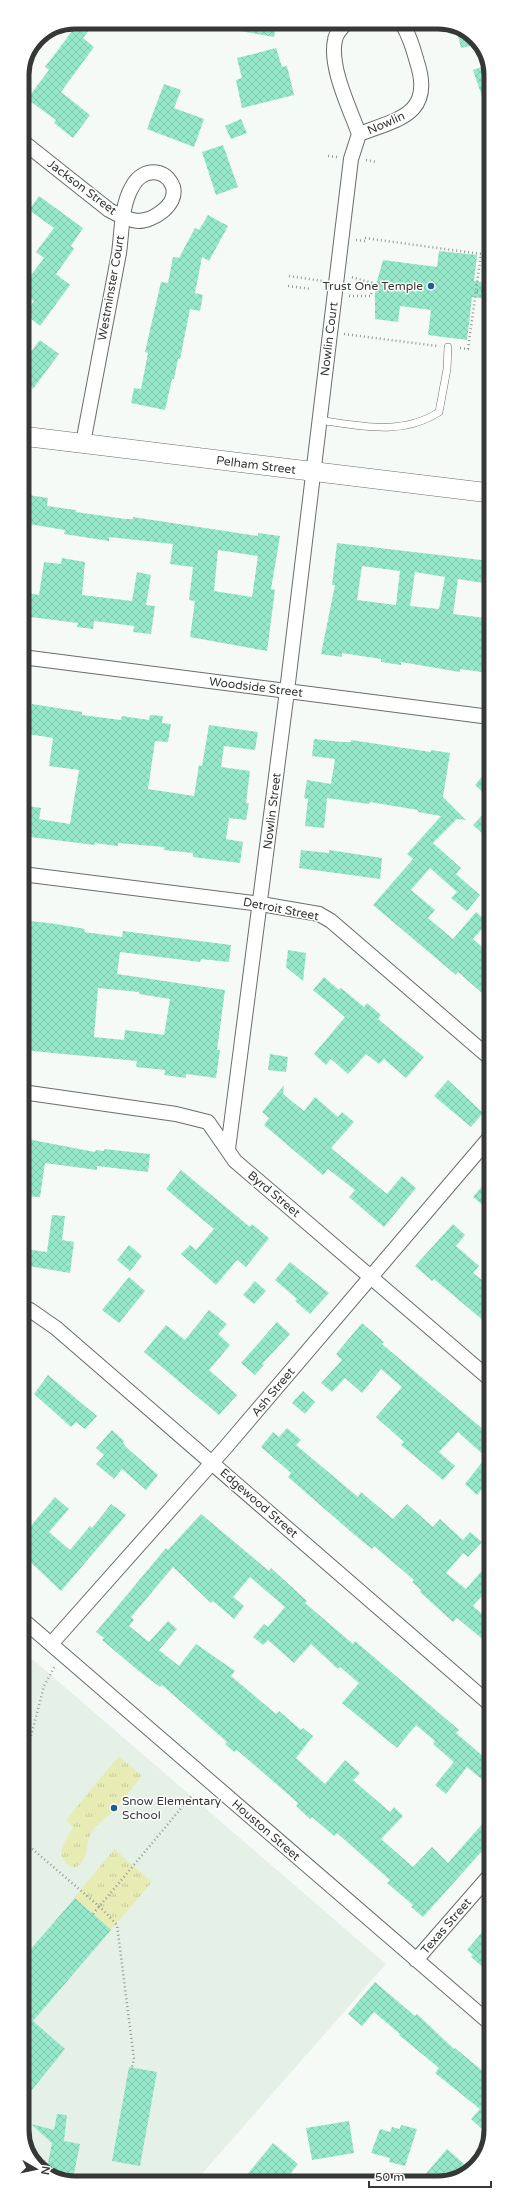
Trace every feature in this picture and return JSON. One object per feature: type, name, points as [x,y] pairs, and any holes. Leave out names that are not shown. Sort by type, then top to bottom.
[{"type":"street","name":"Nowlin","points":[[342,29],[335,39],[334,52],[337,72],[359,134],[404,117],[416,107],[422,93],[422,78],[405,29]]},
{"type":"street","name":"Nowlin Court","points":[[313,472],[351,159],[359,134]]},
{"type":"street","name":"Jackson Street","points":[[29,147],[109,210],[123,217]]},
{"type":"street","name":"Westminster Court","points":[[83,444],[119,250],[123,217],[128,196],[136,181],[148,173],[162,174],[169,179],[174,188],[172,199],[166,208],[148,219],[137,221],[123,217]]},
{"type":"street","name":"Pelham Street","points":[[29,437],[484,492]]},
{"type":"street","name":"Nowlin Street","points":[[228,1149],[287,691],[313,472]]},
{"type":"street","name":"Woodside Street","points":[[29,658],[484,716]]},
{"type":"street","name":"Detroit Street","points":[[29,875],[260,904],[319,914],[330,921],[484,1053]]},
{"type":"street","name":"Byrd Street","points":[[29,1093],[176,1114],[208,1122],[235,1160],[250,1174],[484,1374]]},
{"type":"street","name":"Ash Street","points":[[51,1644],[213,1463],[484,1143]]},
{"type":"street","name":"Edgewood Street","points":[[29,1310],[56,1328],[484,1699]]},
{"type":"street","name":"Houston Street","points":[[29,1625],[484,2018]]},
{"type":"street","name":"Texas Street","points":[[416,1960],[484,1882]]},
{"type":"lane","points":[[319,420],[378,428],[400,428],[426,420],[439,412],[447,369],[448,347]]},
{"type":"path","points":[[328,156],[340,157]]},
{"type":"path","points":[[364,160],[376,162]]},
{"type":"path","points":[[342,334],[468,349],[477,291],[481,254],[356,240]]},
{"type":"path","points":[[289,276],[325,281]]},
{"type":"path","points":[[346,296],[371,296],[373,289],[372,283],[348,277]]},
{"type":"path","points":[[288,286],[311,289]]},
{"type":"path","points":[[477,291],[483,291]]},
{"type":"path","points":[[29,1745],[44,1686],[54,1666],[65,1656]]},
{"type":"path","points":[[93,1914],[194,1794]]},
{"type":"path","points":[[29,1846],[100,1907],[117,1925],[134,2059],[132,2068]]},
{"type":"shaded area","name":"Snow Elementary School","points":[[29,1656],[386,1964],[200,2176],[72,2176],[56,2172],[56,2149],[32,2148],[29,2130]]},
{"type":"green space","points":[[119,1756],[142,1776],[112,1812],[92,1831],[83,1861],[74,1868],[67,1864],[61,1854],[64,1844],[73,1827],[66,1820]]},
{"type":"green space","points":[[114,1849],[152,1882],[111,1930],[74,1898]]},
{"type":"building","points":[[74,29],[90,29],[83,38],[94,47],[61,92],[90,115],[73,138],[54,123],[56,120],[29,100],[29,96],[49,70],[45,67]]},
{"type":"building","points":[[228,29],[276,29],[274,37]]},
{"type":"building","points":[[457,33],[469,40],[474,45],[461,48]]},
{"type":"building","points":[[276,48],[282,67],[287,66],[294,95],[242,108],[236,80],[242,78],[237,58]]},
{"type":"building","points":[[483,66],[484,102],[473,70]]},
{"type":"building","points":[[164,84],[181,90],[174,108],[204,119],[194,147],[147,129]]},
{"type":"building","points":[[241,119],[247,133],[231,139],[225,126]]},
{"type":"building","points":[[223,145],[238,187],[216,195],[202,152]]},
{"type":"building","points":[[39,196],[83,228],[71,246],[74,249],[56,274],[70,285],[40,326],[29,317],[29,308],[34,301],[29,297],[29,278],[44,258],[36,252],[54,228],[29,210]]},
{"type":"building","points":[[208,215],[228,226],[209,261],[202,257],[195,293],[203,295],[200,311],[190,309],[180,359],[178,359],[174,379],[172,379],[165,410],[131,403],[134,388],[141,389],[148,353],[145,352],[161,282],[168,283],[173,257],[179,258],[195,228],[199,230]]},
{"type":"building","points":[[439,251],[477,255],[474,281],[484,282],[484,298],[472,297],[467,340],[428,335],[431,310],[400,306],[398,322],[375,319],[375,289],[383,260],[437,267]]},
{"type":"building","points":[[40,340],[59,354],[33,389],[29,386],[29,354]]},
{"type":"building","points":[[29,495],[48,498],[47,506],[76,510],[76,512],[125,519],[133,519],[133,517],[258,536],[258,533],[280,536],[271,589],[275,590],[267,651],[190,637],[195,601],[189,600],[193,567],[170,564],[173,544],[109,537],[109,541],[64,534],[65,530],[29,524]],"holes":[[[218,550],[258,556],[252,597],[214,591]]]},
{"type":"building","points":[[337,543],[484,560],[484,583],[458,579],[453,614],[484,618],[482,650],[484,650],[484,672],[460,669],[460,672],[401,662],[401,665],[381,662],[381,659],[342,653],[342,657],[321,654],[335,585],[332,585]],"holes":[[[362,566],[400,571],[396,605],[357,600]],[[415,572],[445,577],[439,609],[410,606]]]},
{"type":"building","points":[[62,558],[85,562],[82,595],[132,601],[137,572],[151,575],[146,605],[155,606],[151,634],[133,632],[134,626],[94,621],[93,629],[77,627],[78,623],[29,617],[29,593],[39,595],[44,562],[61,564]]},
{"type":"building","points":[[32,704],[82,712],[82,715],[121,720],[122,716],[149,720],[150,715],[163,716],[162,723],[171,724],[168,742],[155,741],[148,789],[194,796],[199,765],[202,766],[209,725],[258,732],[255,750],[224,746],[221,767],[250,771],[246,803],[249,803],[246,820],[229,818],[226,839],[243,842],[240,863],[193,857],[193,853],[164,850],[164,847],[118,843],[118,846],[95,843],[95,845],[29,837],[29,806],[41,808],[39,819],[70,824],[79,770],[49,766],[53,738],[29,734]]},
{"type":"building","points":[[314,739],[342,742],[351,742],[351,740],[431,752],[431,750],[450,753],[443,797],[466,820],[457,819],[433,843],[461,868],[456,874],[480,895],[467,911],[451,898],[457,892],[430,868],[411,890],[435,910],[428,918],[453,939],[476,912],[484,919],[484,927],[473,939],[484,949],[484,995],[458,972],[456,975],[373,905],[413,859],[407,854],[441,816],[418,812],[418,810],[370,802],[369,804],[327,798],[324,828],[305,826],[308,799],[304,798],[307,780],[331,784],[335,759],[312,756]]},
{"type":"building","points":[[484,774],[484,793],[475,785]]},
{"type":"building","points":[[484,813],[483,834],[473,825]]},
{"type":"building","points":[[301,850],[329,853],[329,850],[382,858],[380,879],[299,868]]},
{"type":"building","points":[[29,921],[85,929],[84,932],[122,937],[123,931],[231,945],[229,962],[201,959],[200,962],[120,952],[117,974],[225,990],[217,1050],[220,1050],[216,1078],[186,1074],[186,1078],[164,1075],[165,1070],[136,1067],[137,1061],[29,1051]],"holes":[[[98,988],[139,992],[139,994],[170,999],[164,1035],[125,1030],[124,1040],[94,1037]]]},
{"type":"building","points":[[288,950],[306,953],[303,981],[286,967]]},
{"type":"building","points":[[324,977],[339,990],[341,988],[364,1007],[367,1003],[381,1015],[378,1019],[424,1057],[406,1078],[384,1059],[379,1064],[366,1054],[348,1074],[331,1059],[326,1065],[314,1054],[345,1017],[313,990]]},
{"type":"building","points":[[270,1054],[288,1057],[286,1072],[268,1070]]},
{"type":"building","points":[[448,1080],[483,1113],[471,1127],[434,1096]]},
{"type":"building","points":[[284,1085],[283,1094],[304,1111],[315,1097],[338,1117],[342,1112],[354,1122],[331,1148],[387,1194],[402,1176],[416,1188],[384,1227],[349,1197],[355,1190],[328,1169],[323,1175],[264,1125],[269,1118],[262,1112]]},
{"type":"building","points":[[29,1139],[95,1152],[96,1150],[104,1151],[104,1149],[150,1154],[148,1172],[97,1166],[97,1170],[45,1163],[40,1197],[29,1196]]},
{"type":"building","points":[[181,1170],[250,1227],[252,1224],[269,1238],[246,1267],[237,1260],[216,1285],[181,1254],[190,1245],[196,1250],[214,1229],[166,1189]]},
{"type":"building","points":[[483,1185],[484,1186],[484,1206],[473,1197]]},
{"type":"building","points":[[52,1215],[65,1216],[62,1240],[74,1242],[70,1273],[29,1266],[29,1250],[47,1252]]},
{"type":"building","points":[[453,1224],[465,1235],[456,1246],[479,1266],[473,1273],[484,1282],[484,1321],[434,1279],[432,1281],[415,1266]]},
{"type":"building","points":[[129,1245],[142,1256],[130,1271],[117,1260]]},
{"type":"building","points":[[290,1262],[329,1293],[310,1314],[295,1301],[297,1299],[275,1280]]},
{"type":"building","points":[[129,1277],[145,1291],[119,1323],[102,1310]]},
{"type":"building","points":[[255,1281],[266,1291],[254,1304],[243,1295]]},
{"type":"building","points":[[209,1310],[227,1324],[218,1334],[230,1345],[209,1370],[237,1395],[219,1415],[144,1352],[166,1325],[185,1340]]},
{"type":"building","points":[[277,1322],[290,1334],[262,1364],[264,1365],[255,1375],[241,1363]]},
{"type":"building","points":[[362,1323],[384,1342],[382,1344],[484,1430],[484,1455],[458,1432],[439,1452],[455,1466],[443,1480],[401,1445],[404,1442],[376,1417],[402,1387],[381,1369],[362,1393],[345,1378],[332,1392],[321,1383],[342,1360],[336,1354]]},
{"type":"building","points":[[48,1375],[97,1416],[85,1429],[76,1422],[71,1427],[34,1394]]},
{"type":"building","points":[[303,1391],[315,1402],[305,1414],[292,1403]]},
{"type":"building","points":[[287,1428],[301,1440],[296,1445],[358,1497],[361,1492],[393,1519],[407,1504],[433,1527],[440,1519],[463,1540],[470,1532],[482,1542],[468,1557],[463,1553],[446,1573],[466,1589],[484,1568],[484,1594],[473,1606],[484,1616],[484,1640],[457,1618],[453,1622],[420,1592],[421,1590],[412,1582],[414,1580],[374,1546],[372,1549],[288,1477],[291,1473],[261,1447],[273,1432],[279,1437]]},
{"type":"building","points":[[112,1430],[124,1441],[123,1443],[127,1448],[158,1475],[146,1490],[122,1469],[114,1479],[96,1464],[104,1455],[96,1448]]},
{"type":"building","points":[[484,1460],[484,1487],[477,1495],[465,1484]]},
{"type":"building","points":[[55,1497],[69,1509],[49,1532],[70,1550],[90,1526],[92,1528],[111,1504],[126,1515],[61,1591],[29,1561],[29,1528]]},
{"type":"building","points":[[201,1514],[269,1571],[271,1568],[307,1601],[305,1603],[353,1644],[355,1641],[459,1730],[456,1733],[484,1757],[484,1781],[467,1767],[446,1794],[435,1785],[454,1762],[433,1744],[435,1741],[416,1725],[397,1748],[342,1703],[359,1683],[340,1667],[338,1669],[311,1644],[294,1663],[268,1640],[263,1645],[253,1637],[264,1624],[268,1627],[285,1607],[250,1577],[233,1597],[244,1606],[234,1619],[213,1601],[211,1603],[173,1567],[131,1617],[134,1620],[129,1626],[149,1642],[168,1621],[177,1629],[159,1650],[179,1666],[196,1644],[235,1671],[231,1676],[276,1714],[279,1711],[301,1730],[303,1728],[313,1736],[296,1758],[325,1784],[345,1760],[360,1773],[353,1780],[390,1812],[394,1807],[403,1816],[381,1839],[413,1867],[432,1847],[448,1863],[484,1822],[484,1849],[423,1917],[411,1907],[413,1905],[387,1883],[390,1880],[337,1833],[334,1836],[312,1817],[310,1819],[296,1806],[298,1803],[266,1775],[237,1750],[234,1752],[225,1744],[227,1742],[162,1685],[160,1687],[140,1672],[102,1640],[104,1638],[96,1632],[166,1548],[168,1550]]},
{"type":"building","points":[[75,1898],[111,1930],[33,2021],[65,2049],[29,2094],[29,1951]]},
{"type":"building","points":[[483,1931],[484,1932],[484,1968],[471,1957],[473,1955],[467,1950]]},
{"type":"building","points":[[375,1982],[415,2016],[417,2014],[454,2049],[455,2048],[484,2072],[484,2125],[481,2128],[471,2119],[480,2109],[435,2073],[439,2068],[374,2012],[362,2026],[348,2014]]},
{"type":"building","points":[[129,2067],[157,2072],[140,2166],[112,2161]]},
{"type":"building","points":[[57,2114],[67,2115],[64,2141],[80,2144],[73,2176],[56,2172],[56,2149],[51,2149],[52,2143],[31,2124],[54,2130]]},
{"type":"building","points":[[349,2121],[354,2153],[312,2160],[306,2128]]},
{"type":"building","points":[[401,2125],[417,2129],[405,2166],[389,2162],[390,2158],[371,2153],[380,2129],[390,2132],[392,2127],[400,2129]]},
{"type":"building","points":[[273,2143],[298,2164],[289,2176],[246,2176]]},
{"type":"building","points":[[447,2149],[467,2166],[456,2173],[438,2176],[424,2176]]},
{"type":"place","name":"Trust One Temple","points":[[431,286]]},
{"type":"place","name":"Snow Elementary School","points":[[114,1808]]}]
